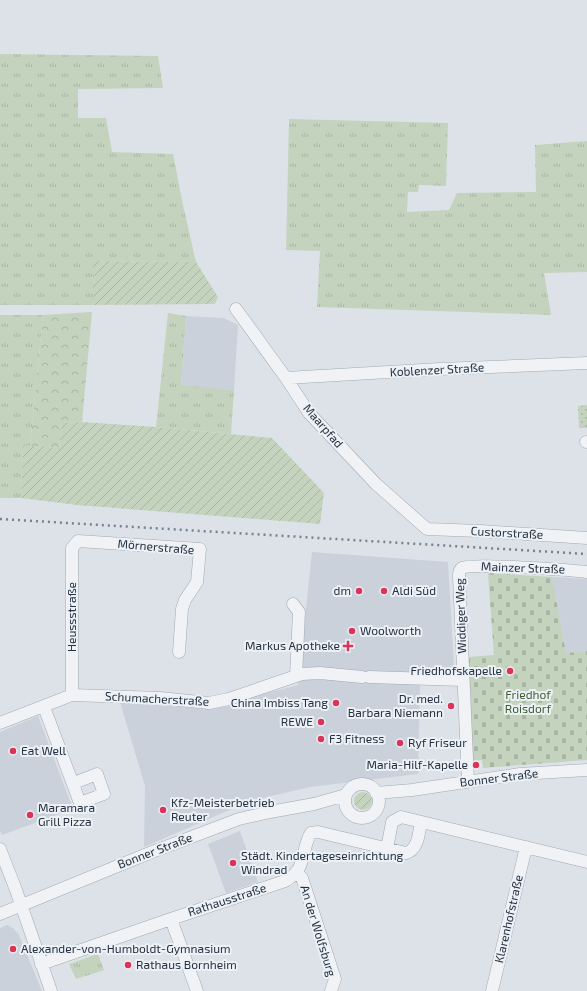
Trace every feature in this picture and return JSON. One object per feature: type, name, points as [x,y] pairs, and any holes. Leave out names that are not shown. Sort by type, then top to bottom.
[{"type":"street","name":"Maarpfad","points":[[236,309],[319,424],[376,484],[427,529]]},
{"type":"street","name":"Koblenzer Straße","points":[[286,378],[440,368],[587,363]]},
{"type":"street","name":"Custorstraße","points":[[427,529],[587,538]]},
{"type":"street","name":"Mörnerstraße","points":[[78,541],[200,549],[197,582],[185,600],[182,609],[179,652]]},
{"type":"street","name":"Heussstraße","points":[[72,695],[72,548],[78,541]]},
{"type":"street","name":"Mainzer Straße","points":[[460,570],[463,567],[469,566],[587,572]]},
{"type":"street","name":"Widdiger Weg","points":[[460,570],[462,680],[468,781]]},
{"type":"street","points":[[293,604],[299,612],[296,676]]},
{"type":"street","name":"Schumacherstraße","points":[[0,723],[72,695],[160,698],[209,703],[229,699],[302,674],[320,673],[365,677],[462,680]]},
{"type":"street","points":[[44,707],[74,783]]},
{"type":"street","name":"Bonner Straße","points":[[378,798],[412,790],[468,781],[524,774],[587,770]]},
{"type":"street","points":[[361,784],[371,787],[378,798],[376,810],[372,815],[365,818],[358,818],[352,815],[347,810],[345,805],[346,795],[354,786],[361,784]]},
{"type":"street","name":"Bonner Straße","points":[[0,914],[152,852],[238,819],[314,804],[346,795]]},
{"type":"street","name":"Bonner Straße","points":[[314,804],[347,810]]},
{"type":"street","points":[[387,849],[392,822],[401,817],[587,862]]},
{"type":"street","points":[[296,872],[301,862],[307,840],[311,833],[318,832],[406,853],[410,852],[415,847],[421,822]]},
{"type":"street","name":"Klarenhofstraße","points":[[492,991],[526,847]]},
{"type":"street","points":[[0,849],[51,991]]},
{"type":"street","name":"Rathausstraße","points":[[41,964],[285,881],[296,872]]},
{"type":"street","name":"An der Wolfsburg","points":[[296,872],[302,878],[335,979],[331,991]]},
{"type":"street","points":[[171,919],[197,991]]},
{"type":"shaded area","points":[[186,316],[224,318],[238,325],[234,390],[181,386]]},
{"type":"shaded area","points":[[312,552],[448,562],[454,668],[458,685],[420,684],[418,774],[310,787],[250,801],[144,847],[145,786],[120,702],[206,709],[298,685]]},
{"type":"shaded area","points":[[552,577],[587,579],[587,651],[566,653]]},
{"type":"shaded area","points":[[38,716],[73,809],[2,835],[0,831],[0,732]]},
{"type":"shaded area","name":"Städt. Kindertageseinrichtung Windrad","points":[[240,831],[258,882],[226,893],[208,844]]},
{"type":"shaded area","name":"Alexander-von-Humboldt-Gymnasium","points":[[7,925],[13,928],[19,935],[42,991],[0,991],[0,928]]},
{"type":"green space","points":[[0,54],[158,56],[163,88],[78,89],[78,118],[106,118],[112,152],[173,154],[196,262],[94,261],[93,305],[0,305]]},
{"type":"green space","points":[[289,119],[448,123],[446,186],[419,185],[418,192],[408,192],[407,212],[449,210],[457,193],[536,192],[535,145],[587,141],[587,272],[544,273],[551,315],[317,307],[320,251],[286,250]]},
{"type":"green space","points":[[93,261],[196,262],[218,297],[215,304],[93,305]]},
{"type":"green space","points":[[92,312],[82,422],[62,423],[59,448],[30,446],[43,315]]},
{"type":"green space","points":[[168,313],[186,316],[181,385],[234,390],[231,434],[156,427]]},
{"type":"green space","points":[[0,315],[43,315],[30,446],[23,446],[21,498],[0,498]]},
{"type":"green space","points":[[587,405],[587,428],[579,428],[578,406]]},
{"type":"green space","points":[[82,422],[156,427],[272,438],[324,493],[320,524],[77,505],[21,498],[23,445],[59,448],[62,423]]},
{"type":"green space","name":"Friedhof Roisdorf","points":[[488,573],[552,577],[566,653],[587,651],[587,760],[483,768],[482,760],[473,761],[468,657],[494,655]]},
{"type":"green space","points":[[359,792],[367,792],[372,797],[370,808],[367,810],[359,810],[354,805],[354,797]]},
{"type":"green space","points":[[98,954],[104,970],[76,979],[69,964]]},
{"type":"railway","points":[[0,519],[587,554]]},
{"type":"place","name":"dm","points":[[359,591]]},
{"type":"place","name":"Aldi Süd","points":[[384,591]]},
{"type":"place","name":"Woolworth","points":[[352,631]]},
{"type":"place","name":"Markus Apotheke","points":[[348,646]]},
{"type":"place","name":"Friedhofskapelle","points":[[510,671]]},
{"type":"place","name":"China Imbiss Tang","points":[[336,703]]},
{"type":"place","name":"Dr. med. Barbara Niemann","points":[[451,706]]},
{"type":"place","name":"REWE","points":[[321,722]]},
{"type":"place","name":"F3 Fitness","points":[[321,739]]},
{"type":"place","name":"Ryf Friseur","points":[[400,743]]},
{"type":"place","name":"Eat Well","points":[[13,751]]},
{"type":"place","name":"Maria-Hilf-Kapelle","points":[[476,765]]},
{"type":"place","name":"Kfz-Meisterbetrieb Reuter","points":[[163,810]]},
{"type":"place","name":"Maramara Grill Pizza","points":[[30,815]]},
{"type":"place","name":"Städt. Kindertageseinrichtung Windrad","points":[[233,863]]},
{"type":"place","name":"Alexander-von-Humboldt-Gymnasium","points":[[13,949]]},
{"type":"place","name":"Rathaus Bornheim","points":[[128,965]]}]
